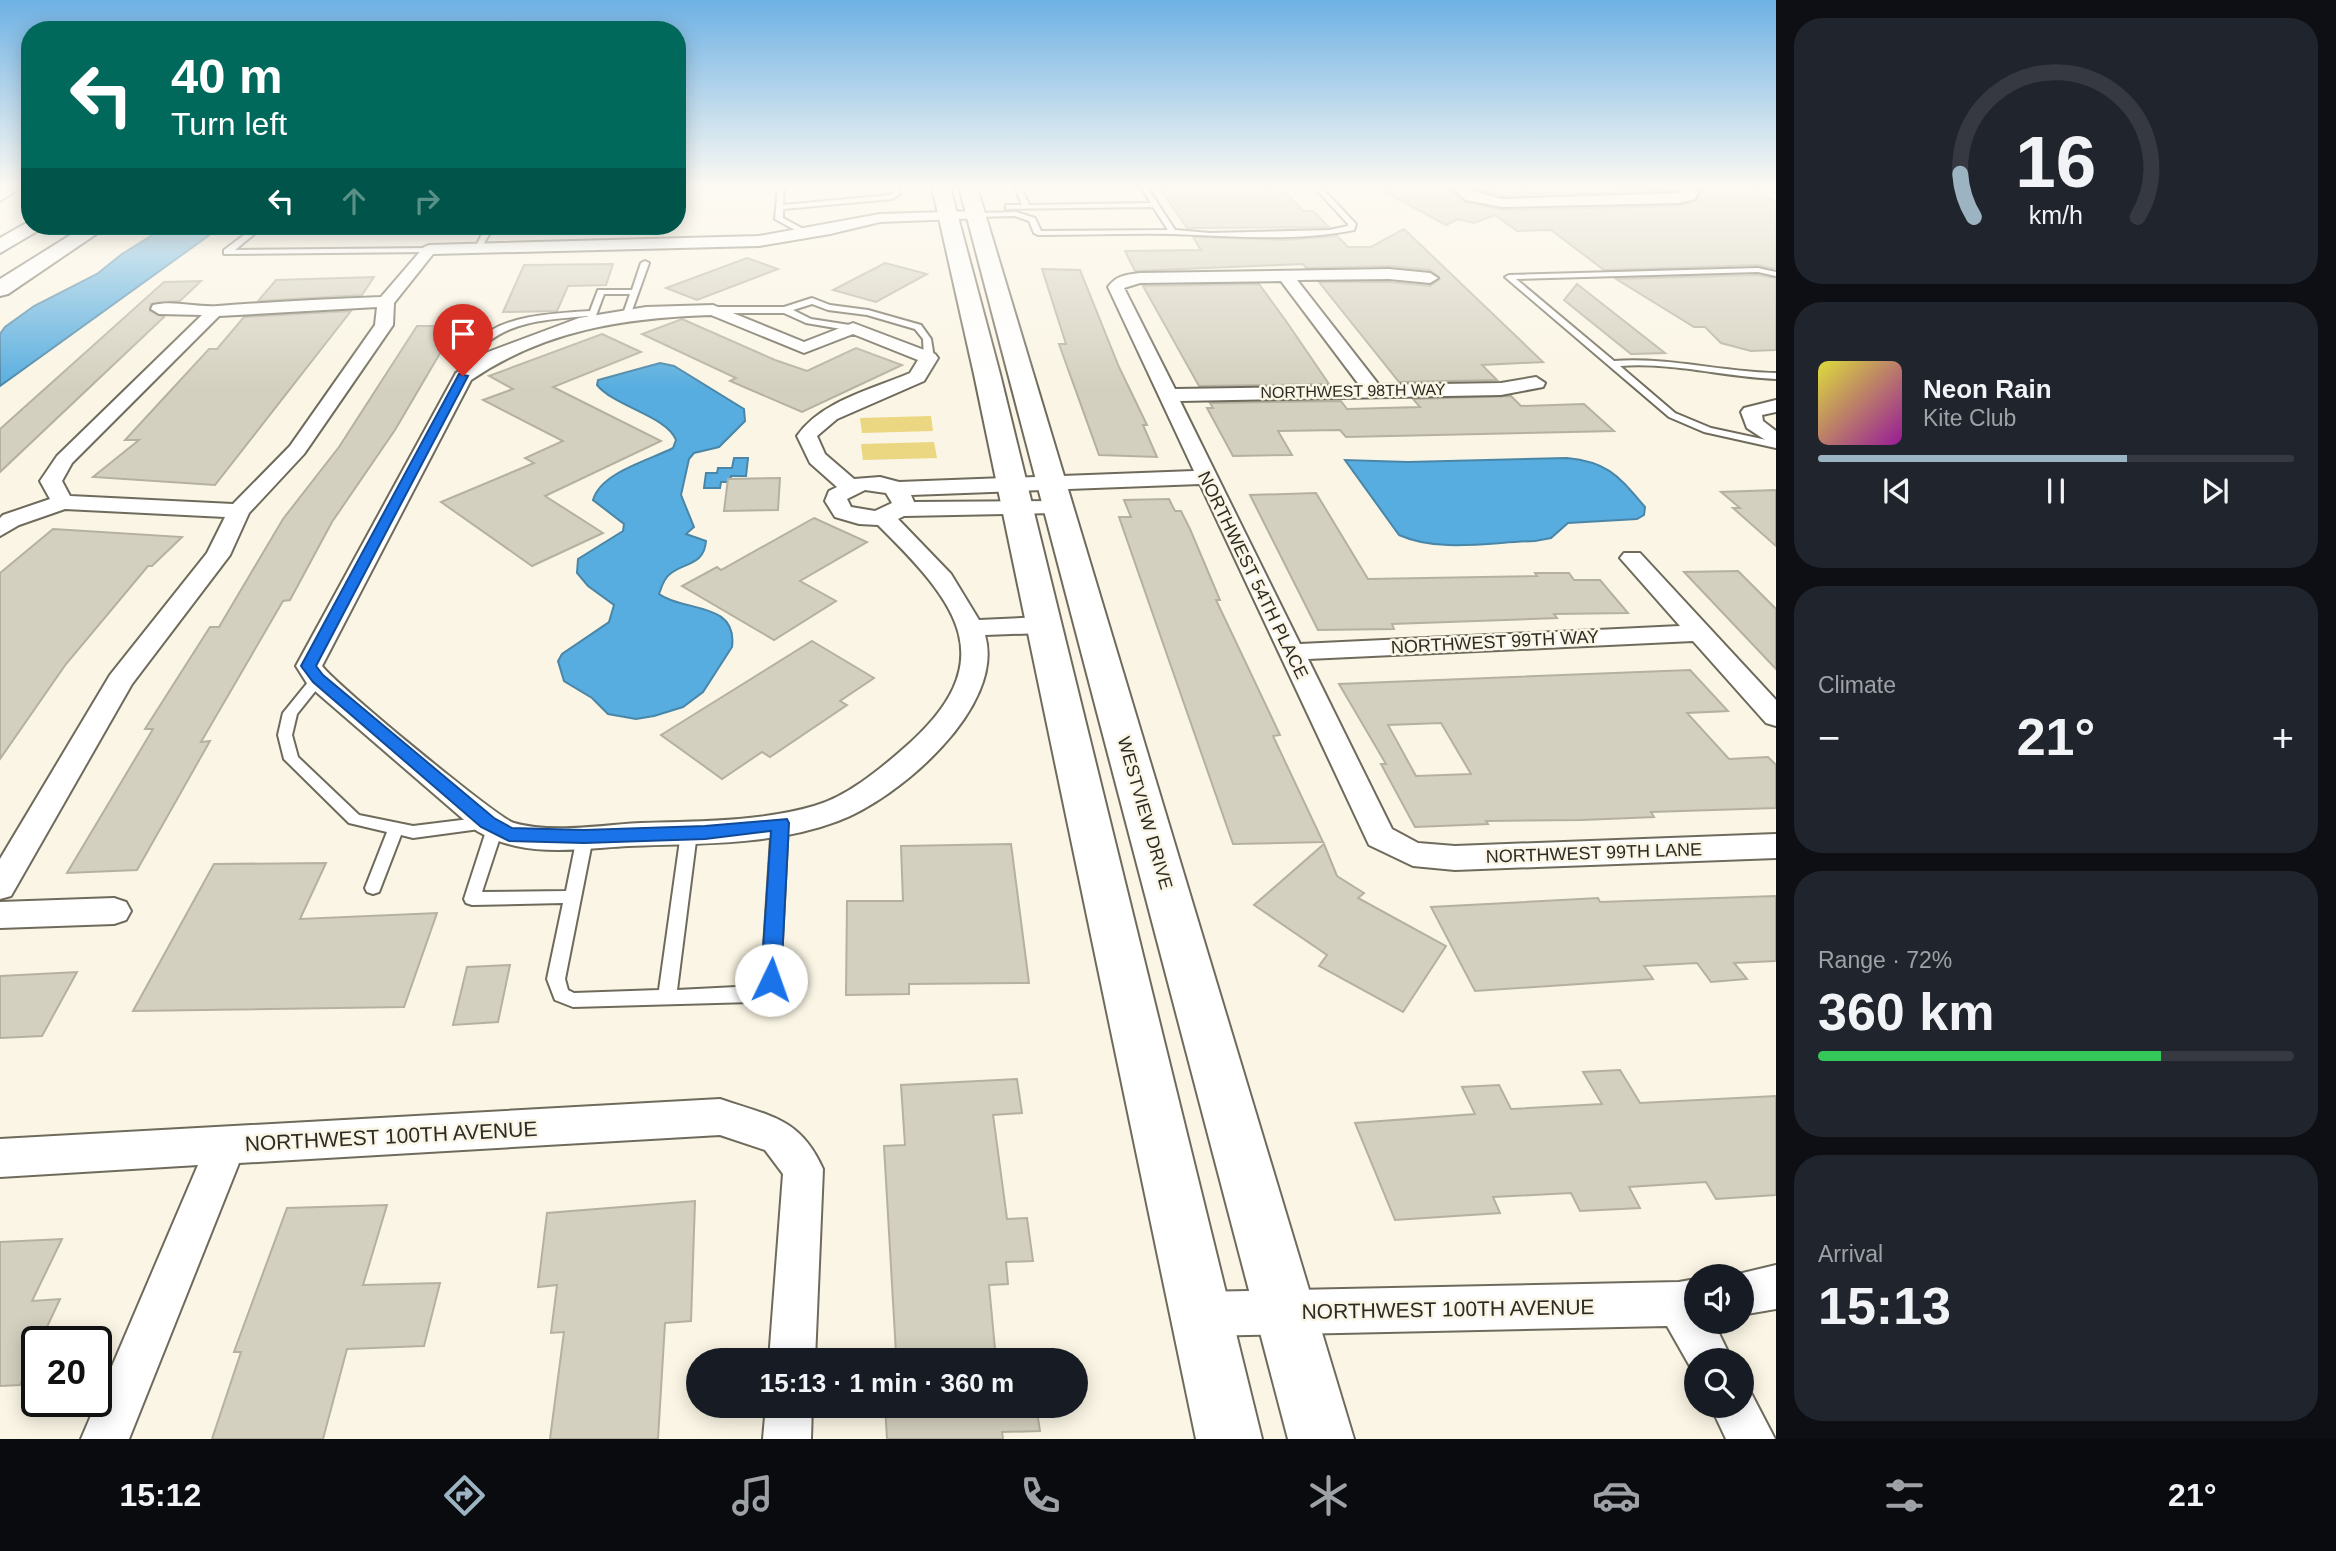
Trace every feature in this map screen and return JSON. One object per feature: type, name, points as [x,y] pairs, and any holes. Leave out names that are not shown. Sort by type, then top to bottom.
[{"type":"main road","points":[[0,289],[54,254]]},
{"type":"main road","points":[[959,254],[1229,1439]]},
{"type":"main road","name":"WESTVIEW DRIVE","points":[[989,254],[1321,1439]]},
{"type":"street","points":[[0,887],[120,681],[218,555],[239,511],[297,450],[384,326],[386,302],[426,254]]},
{"type":"street","points":[[1285,275],[1389,274],[1430,278]]},
{"type":"street","points":[[1285,275],[1373,390]]},
{"type":"street","name":"NORTHWEST 54TH PLACE","points":[[1285,275],[1123,280],[1116,287],[1380,837],[1413,854]]},
{"type":"street","points":[[159,309],[194,308],[214,312],[253,307],[386,302]]},
{"type":"street","points":[[850,486],[825,467],[808,448],[807,436],[830,415],[917,377],[929,358],[853,328],[810,348],[804,348],[713,310],[631,303],[477,365],[463,376],[309,666],[318,679],[491,826],[509,835],[584,837],[689,833],[814,818],[854,801],[921,751],[944,728],[961,707],[973,680],[976,655],[972,628],[939,574],[893,505],[879,484],[850,486],[837,496],[836,501],[843,512],[862,518],[893,505],[1056,494],[1205,477]]},
{"type":"street","points":[[63,502],[51,481],[64,460],[214,312]]},
{"type":"street","name":"NORTHWEST 98TH WAY","points":[[1169,395],[1501,389],[1536,383]]},
{"type":"street","points":[[1776,406],[1751,412],[1754,424],[1776,443]]},
{"type":"street","points":[[0,529],[11,520],[63,502],[239,511]]},
{"type":"street","points":[[1632,558],[1776,717]]},
{"type":"street","points":[[972,628],[1043,625]]},
{"type":"street","name":"NORTHWEST 99TH WAY","points":[[1291,652],[1699,633]]},
{"type":"street","name":"NORTHWEST 99TH LANE","points":[[1413,854],[1455,858],[1776,846]]},
{"type":"street","points":[[0,915],[114,911]]},
{"type":"street","name":"NORTHWEST 100TH AVENUE","points":[[0,1158],[720,1117],[778,1137],[803,1169],[793,1348]]},
{"type":"street","points":[[105,1439],[226,1145]]},
{"type":"street","points":[[1754,1291],[1776,1287]]},
{"type":"street","name":"NORTHWEST 100TH AVENUE","points":[[1200,1314],[1684,1302]]},
{"type":"street","points":[[787,1439],[788,1418]]},
{"type":"street","points":[[1740,1418],[1751,1439]]},
{"type":"lane","points":[[631,303],[645,263]]},
{"type":"lane","points":[[1776,274],[1758,271],[1509,277],[1672,415],[1708,430],[1776,443]]},
{"type":"lane","points":[[713,310],[785,310],[813,300],[828,307],[868,313],[912,325],[927,339],[929,358]]},
{"type":"lane","points":[[785,310],[809,321],[853,328]]},
{"type":"lane","points":[[1612,364],[1644,360],[1745,377],[1776,376]]},
{"type":"lane","points":[[318,679],[290,713],[285,735],[291,759],[354,819],[413,832],[491,826],[472,899],[572,897]]},
{"type":"lane","points":[[584,837],[556,979],[561,995],[573,1000],[752,995],[762,991],[771,980],[780,823]]},
{"type":"lane","points":[[373,888],[397,828]]},
{"type":"lane","points":[[667,998],[689,833]]},
{"type":"shaded area","points":[[931,416],[933,431],[862,433],[860,418]]},
{"type":"shaded area","points":[[934,442],[937,458],[863,460],[861,444]]},
{"type":"water","points":[[122,254],[183,254],[0,386],[0,334],[5,327],[34,306],[97,274]]},
{"type":"water","points":[[660,363],[674,366],[744,409],[745,421],[719,447],[694,453],[689,459],[681,495],[694,527],[686,534],[706,541],[702,555],[668,576],[659,594],[669,600],[718,615],[732,632],[732,647],[703,692],[683,707],[636,719],[608,714],[592,698],[564,681],[558,661],[562,654],[609,622],[614,605],[588,586],[577,573],[578,559],[623,531],[624,524],[593,500],[598,490],[616,474],[673,448],[676,440],[662,424],[605,393],[597,385],[598,380]]},
{"type":"water","points":[[734,458],[748,458],[746,476],[731,476],[730,482],[721,482],[720,488],[704,488],[706,473],[717,473],[718,468],[732,468]]},
{"type":"water","points":[[1567,458],[1593,463],[1612,473],[1645,507],[1644,515],[1637,519],[1568,523],[1551,538],[1535,541],[1431,544],[1399,535],[1345,460],[1408,462]]},
{"type":"building","points":[[1127,254],[1430,254],[1543,362],[1482,365],[1497,380],[1399,382],[1319,282],[1389,282],[1430,286],[1440,279],[1430,270],[1389,266],[1306,268],[1303,264],[1135,271]]},
{"type":"building","points":[[1583,254],[1776,254],[1776,269],[1758,265],[1604,270]]},
{"type":"building","points":[[747,258],[778,269],[697,300],[666,288]]},
{"type":"building","points":[[885,263],[927,274],[876,302],[833,290]]},
{"type":"building","points":[[613,264],[606,285],[568,286],[557,311],[503,312],[524,265]]},
{"type":"building","points":[[1042,269],[1080,270],[1119,367],[1147,425],[1143,425],[1157,457],[1099,455],[1059,344],[1066,344]]},
{"type":"building","points":[[1758,275],[1776,278],[1776,350],[1751,351],[1721,343],[1705,327],[1694,327],[1616,279]]},
{"type":"building","points":[[374,277],[362,295],[258,301],[276,280]]},
{"type":"building","points":[[201,281],[180,301],[151,304],[150,311],[164,317],[0,472],[0,429],[164,282]]},
{"type":"building","points":[[1259,284],[1329,384],[1199,386],[1143,286]]},
{"type":"building","points":[[1577,284],[1665,353],[1631,354],[1564,300]]},
{"type":"building","points":[[351,311],[215,485],[93,477],[139,440],[125,440],[209,349],[217,349],[244,317]]},
{"type":"building","points":[[682,319],[775,360],[807,371],[856,348],[902,365],[802,412],[730,381],[736,378],[642,334]]},
{"type":"building","points":[[417,326],[456,326],[395,430],[332,522],[290,600],[283,601],[201,742],[210,741],[137,870],[67,873],[153,729],[145,729],[210,627],[219,627],[283,519],[339,447]]},
{"type":"building","points":[[602,334],[641,352],[553,387],[661,441],[545,496],[603,533],[532,566],[441,502],[534,463],[525,458],[563,441],[483,400],[513,389],[489,376]]},
{"type":"building","points":[[1511,396],[1521,406],[1584,404],[1614,431],[1346,437],[1340,430],[1278,431],[1292,455],[1233,456],[1207,408],[1213,408],[1210,403],[1341,401],[1347,409],[1420,407],[1413,399]]},
{"type":"building","points":[[780,478],[778,510],[724,511],[728,479]]},
{"type":"building","points":[[1776,490],[1776,546],[1733,508],[1740,508],[1721,492]]},
{"type":"building","points":[[1316,493],[1368,579],[1569,573],[1574,580],[1600,580],[1628,613],[1554,614],[1557,618],[1392,624],[1394,629],[1318,630],[1250,495]]},
{"type":"building","points":[[1169,499],[1175,511],[1181,511],[1190,529],[1220,600],[1216,600],[1280,735],[1273,736],[1323,842],[1233,844],[1119,517],[1131,517],[1124,500]]},
{"type":"building","points":[[814,518],[867,542],[800,581],[836,601],[774,640],[682,586],[717,567],[721,570]]},
{"type":"building","points":[[53,529],[182,537],[152,566],[148,566],[66,664],[0,759],[0,573]]},
{"type":"building","points":[[1738,571],[1776,609],[1776,669],[1684,572]]},
{"type":"building","points":[[812,641],[874,678],[840,701],[847,705],[770,757],[762,752],[722,779],[661,735]]},
{"type":"building","points":[[1690,670],[1728,711],[1687,713],[1729,759],[1768,757],[1776,765],[1776,808],[1651,812],[1654,817],[1486,821],[1488,824],[1415,827],[1381,764],[1386,764],[1339,684]],"holes":[[[1441,723],[1471,774],[1416,776],[1388,725]]]},
{"type":"building","points":[[1011,844],[1029,983],[909,984],[909,994],[846,995],[847,901],[903,901],[901,846]]},
{"type":"building","points":[[1324,844],[1337,876],[1364,893],[1358,898],[1446,946],[1403,1012],[1319,966],[1327,955],[1254,905]]},
{"type":"building","points":[[326,863],[300,919],[437,913],[404,1007],[133,1011],[214,864]]},
{"type":"building","points":[[1776,896],[1776,961],[1734,963],[1747,979],[1711,982],[1697,963],[1644,966],[1653,979],[1475,991],[1431,907],[1598,898],[1600,902]]},
{"type":"building","points":[[510,965],[498,1022],[453,1025],[467,967]]},
{"type":"building","points":[[77,972],[42,1036],[0,1038],[0,976]]},
{"type":"building","points":[[1620,1070],[1640,1103],[1776,1096],[1776,1195],[1716,1199],[1706,1182],[1629,1187],[1640,1208],[1580,1211],[1571,1193],[1493,1197],[1500,1213],[1395,1220],[1355,1123],[1475,1114],[1462,1087],[1499,1085],[1511,1109],[1602,1104],[1583,1072]]},
{"type":"building","points":[[1017,1079],[1022,1113],[993,1115],[1007,1219],[1027,1218],[1033,1261],[1006,1262],[1008,1284],[989,1285],[995,1348],[896,1348],[884,1146],[905,1145],[901,1085]]},
{"type":"building","points":[[695,1201],[691,1321],[665,1323],[658,1439],[550,1439],[564,1332],[551,1333],[557,1285],[538,1287],[547,1213]]},
{"type":"building","points":[[387,1205],[363,1285],[440,1283],[424,1346],[347,1349],[323,1439],[212,1439],[241,1352],[234,1352],[287,1208]]},
{"type":"building","points":[[62,1239],[32,1301],[60,1299],[47,1326],[21,1326],[20,1385],[0,1386],[0,1242]]},
{"type":"building","points":[[886,1418],[1038,1418],[1040,1431],[1002,1432],[1003,1439],[887,1439]]},
{"type":"route","points":[[463,376],[309,666],[318,679],[488,823],[509,835],[584,837],[705,832],[780,823],[771,980]]}]
